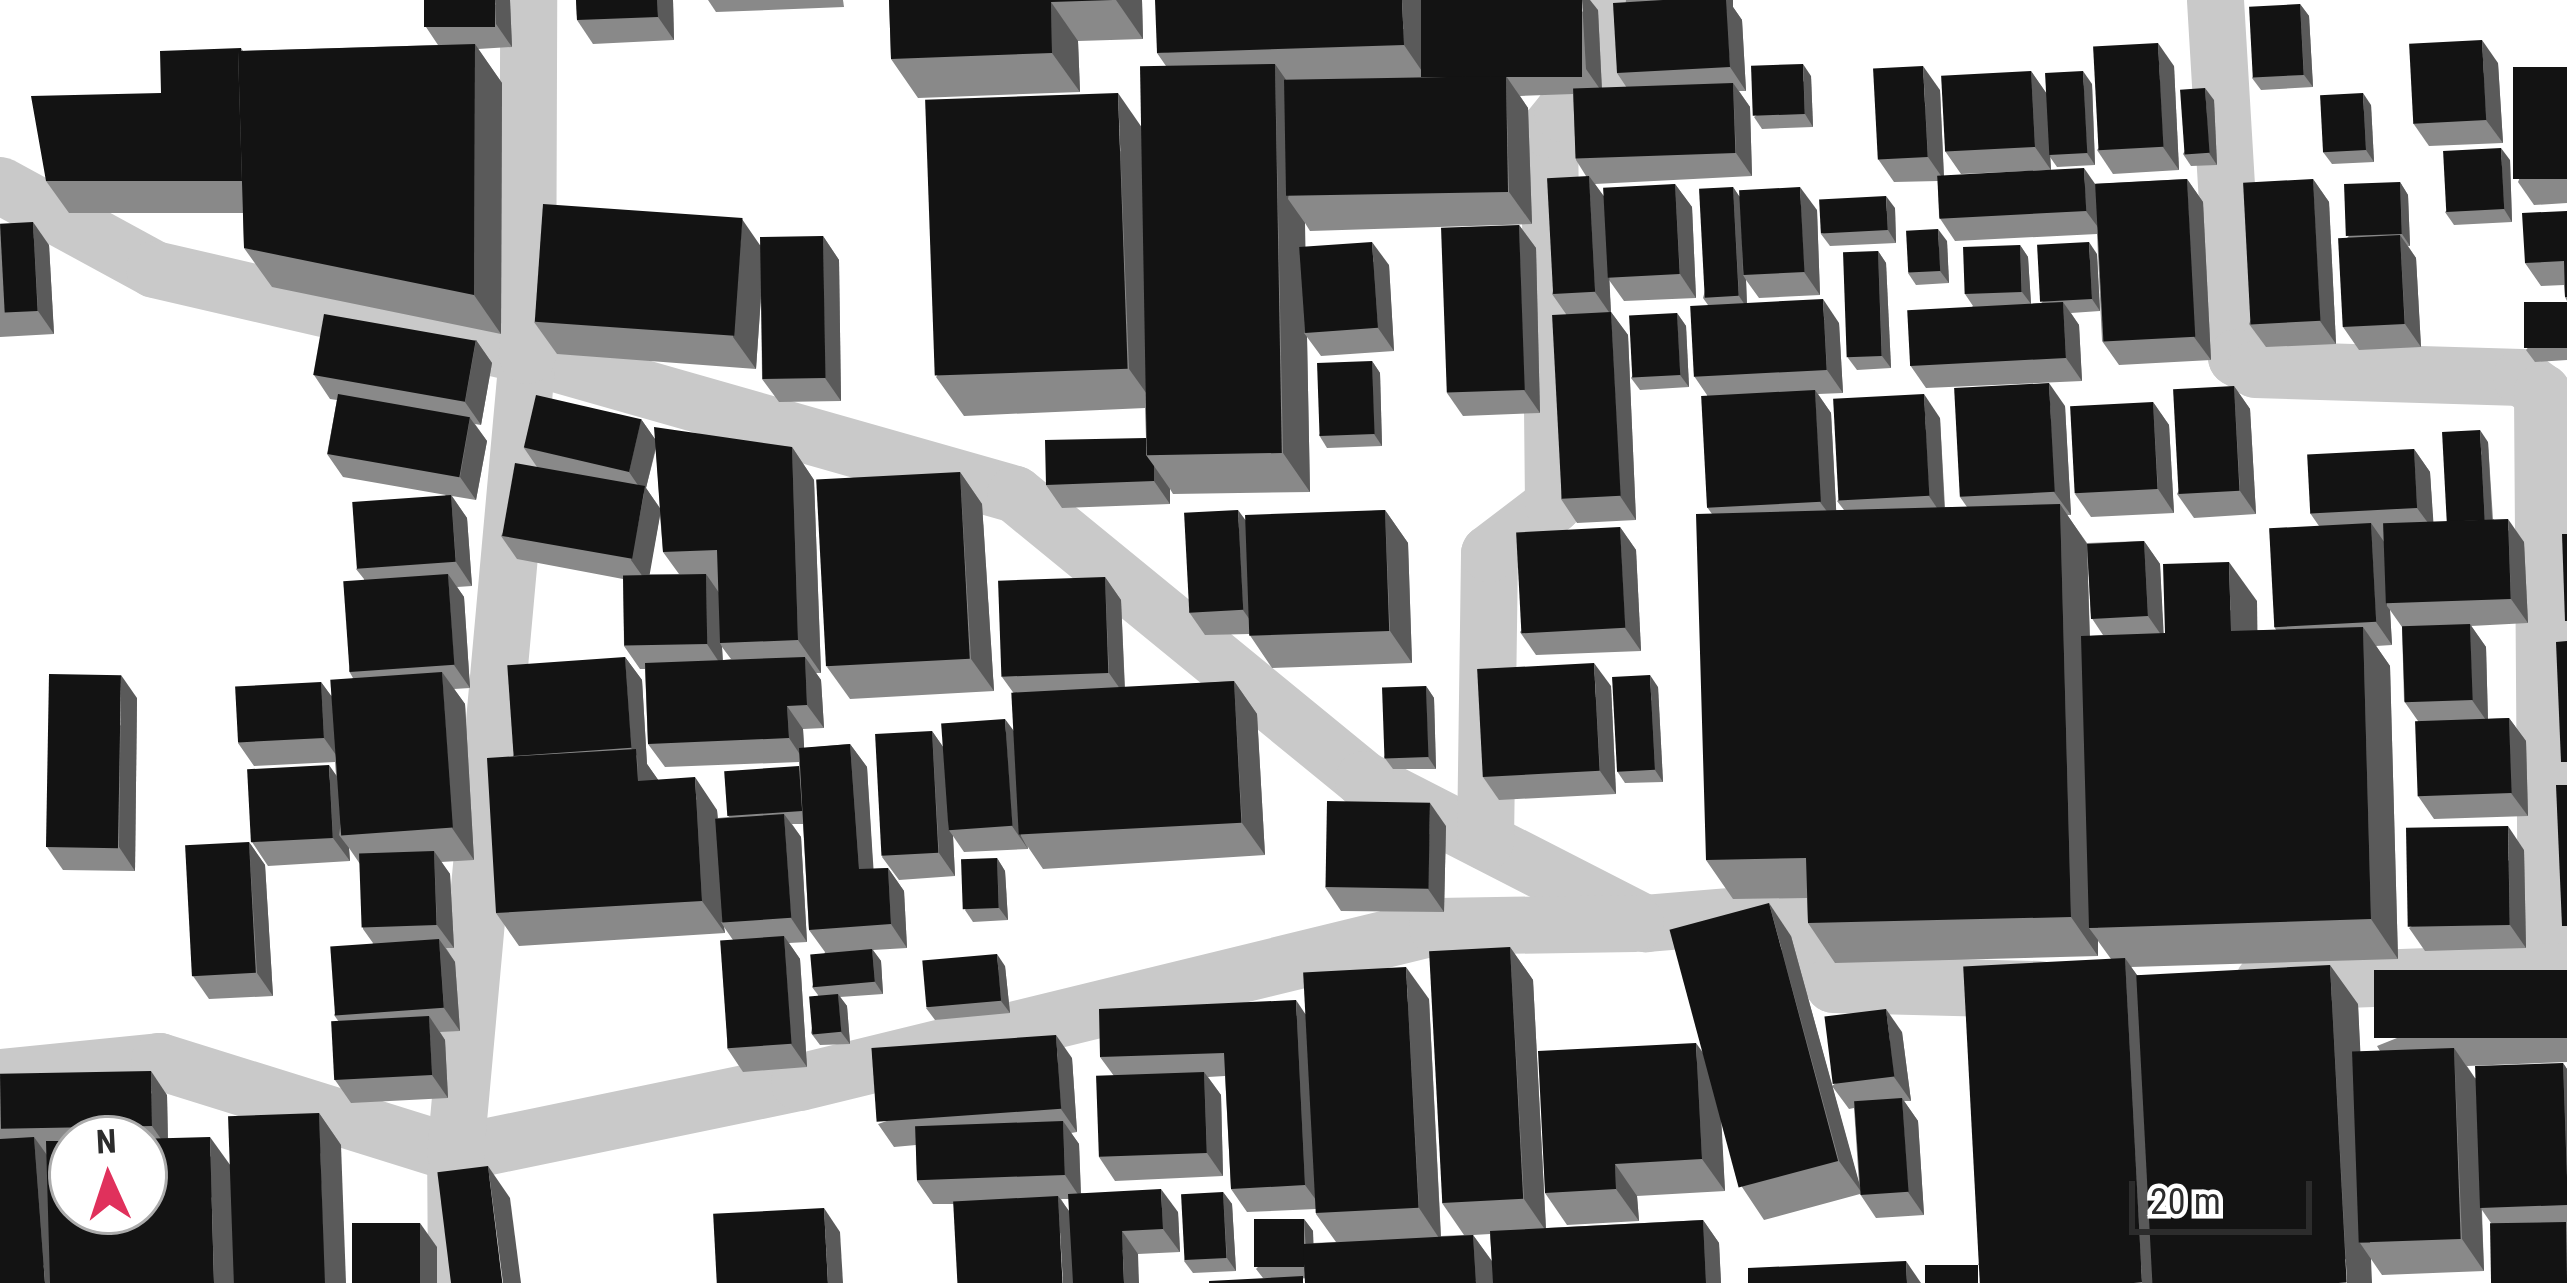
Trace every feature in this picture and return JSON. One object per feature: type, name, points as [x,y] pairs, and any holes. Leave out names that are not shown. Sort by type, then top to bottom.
[{"type":"street","points":[[456,1283],[455,1153],[527,355],[528,0]]},
{"type":"street","points":[[1485,842],[1489,553],[1553,504],[1549,129],[1562,113],[1603,101],[1615,87],[1616,0]]},
{"type":"street","points":[[2215,0],[2236,358],[2255,369],[2522,377],[2542,392],[2556,970],[2215,984]]},
{"type":"street","points":[[0,185],[154,269],[527,355],[1015,494],[1363,779],[1646,923]]},
{"type":"street","points":[[0,1077],[159,1061],[455,1153],[800,1082],[1437,926],[1646,923],[1802,910],[1833,984],[2097,989]]},
{"type":"building","points":[[424,0],[495,0],[495,27],[424,27]]},
{"type":"building","points":[[576,0],[657,0],[658,17],[577,20]]},
{"type":"building","points":[[889,0],[1113,0],[1051,2],[1052,53],[891,59]]},
{"type":"building","points":[[1155,0],[1402,0],[1404,45],[1157,53]]},
{"type":"building","points":[[1421,0],[1582,0],[1582,77],[1421,77]]},
{"type":"building","points":[[1726,0],[1730,67],[1617,73],[1613,3]]},
{"type":"building","points":[[2300,4],[2304,75],[2253,78],[2249,7]]},
{"type":"building","points":[[2482,40],[2486,120],[2413,124],[2409,44]]},
{"type":"building","points":[[2158,43],[2163,147],[2099,150],[2093,46]]},
{"type":"building","points":[[475,44],[474,295],[244,248],[238,51]]},
{"type":"building","points":[[241,48],[242,181],[46,181],[31,96],[161,93],[160,51]]},
{"type":"building","points":[[1275,64],[1282,453],[1147,455],[1140,66]]},
{"type":"building","points":[[1803,64],[1805,114],[1753,116],[1751,66]]},
{"type":"building","points":[[1923,66],[1928,157],[1878,159],[1873,69]]},
{"type":"building","points":[[2513,67],[2567,67],[2567,179],[2513,179]]},
{"type":"building","points":[[2031,71],[2035,147],[1945,152],[1941,76]]},
{"type":"building","points":[[2083,71],[2087,153],[2049,155],[2045,73]]},
{"type":"building","points":[[1506,76],[1508,192],[1286,196],[1284,80]]},
{"type":"building","points":[[1733,83],[1735,153],[1576,159],[1573,89]]},
{"type":"building","points":[[2205,88],[2210,153],[2185,155],[2180,90]]},
{"type":"building","points":[[1118,93],[1128,369],[935,376],[925,100]]},
{"type":"building","points":[[2363,93],[2366,150],[2323,152],[2320,95]]},
{"type":"building","points":[[2501,148],[2504,209],[2446,212],[2443,151]]},
{"type":"building","points":[[2084,168],[2086,211],[1939,219],[1937,176]]},
{"type":"building","points":[[1589,176],[1595,292],[1553,294],[1547,178]]},
{"type":"building","points":[[2187,179],[2195,337],[2103,342],[2095,184]]},
{"type":"building","points":[[2313,179],[2320,321],[2251,324],[2243,183]]},
{"type":"building","points":[[2400,182],[2402,234],[2346,236],[2344,184]]},
{"type":"building","points":[[1675,184],[1680,274],[1608,278],[1603,188]]},
{"type":"building","points":[[1733,187],[1739,296],[1705,298],[1699,189]]},
{"type":"building","points":[[1800,187],[1804,272],[1744,275],[1739,190]]},
{"type":"building","points":[[1886,196],[1888,230],[1821,233],[1819,200]]},
{"type":"building","points":[[543,204],[743,218],[734,336],[535,322]]},
{"type":"building","points":[[2567,211],[2565,297],[2564,261],[2525,263],[2522,213]]},
{"type":"building","points":[[33,222],[38,311],[5,313],[0,224]]},
{"type":"building","points":[[1519,225],[1525,390],[1447,393],[1441,228]]},
{"type":"building","points":[[1938,229],[1940,271],[1908,273],[1906,231]]},
{"type":"building","points":[[2400,235],[2405,324],[2343,327],[2338,238]]},
{"type":"building","points":[[823,236],[825,378],[762,379],[760,237]]},
{"type":"building","points":[[1372,242],[1378,328],[1305,333],[1299,247]]},
{"type":"building","points":[[2089,242],[2092,299],[2040,302],[2037,245]]},
{"type":"building","points":[[2020,245],[2022,292],[1965,294],[1963,247]]},
{"type":"building","points":[[1878,251],[1882,356],[1847,357],[1843,252]]},
{"type":"building","points":[[1823,299],[1827,370],[1694,377],[1690,306]]},
{"type":"building","points":[[2063,302],[2066,358],[1910,366],[1907,310]]},
{"type":"building","points":[[2524,302],[2567,302],[2567,348],[2524,348]]},
{"type":"building","points":[[1611,312],[1621,496],[1562,499],[1552,315]]},
{"type":"building","points":[[1677,313],[1680,375],[1632,377],[1629,316]]},
{"type":"building","points":[[324,314],[476,341],[465,402],[313,375]]},
{"type":"building","points":[[1372,361],[1375,434],[1320,436],[1317,363]]},
{"type":"building","points":[[2049,383],[2055,492],[1960,497],[1954,388]]},
{"type":"building","points":[[2234,386],[2239,491],[2179,494],[2173,389]]},
{"type":"building","points":[[1815,390],[1821,502],[1707,508],[1701,396]]},
{"type":"building","points":[[338,394],[470,417],[459,477],[327,454]]},
{"type":"building","points":[[1924,394],[1929,496],[1838,501],[1833,399]]},
{"type":"building","points":[[536,395],[641,419],[629,472],[524,448]]},
{"type":"building","points":[[2153,402],[2158,489],[2075,493],[2070,406]]},
{"type":"building","points":[[654,427],[792,447],[798,640],[720,643],[717,550],[663,552]]},
{"type":"building","points":[[2480,430],[2485,520],[2447,522],[2442,432]]},
{"type":"building","points":[[1146,438],[1154,481],[1046,485],[1045,440]]},
{"type":"building","points":[[2414,449],[2417,508],[2310,514],[2307,455]]},
{"type":"building","points":[[515,463],[645,486],[632,559],[502,536]]},
{"type":"building","points":[[960,472],[970,659],[826,666],[816,480]]},
{"type":"building","points":[[451,495],[456,562],[357,569],[352,502]]},
{"type":"building","points":[[2060,504],[2071,917],[1808,923],[1806,858],[1706,860],[1696,514]]},
{"type":"building","points":[[1238,510],[1243,610],[1189,613],[1184,513]]},
{"type":"building","points":[[1385,510],[1389,631],[1249,636],[1245,515]]},
{"type":"building","points":[[2508,519],[2511,599],[2386,603],[2383,523]]},
{"type":"building","points":[[2371,523],[2376,622],[2274,627],[2269,528]]},
{"type":"building","points":[[1620,527],[1625,628],[1521,633],[1516,532]]},
{"type":"building","points":[[2562,534],[2567,534],[2567,621],[2565,621]]},
{"type":"building","points":[[2144,541],[2148,616],[2091,619],[2087,544]]},
{"type":"building","points":[[2229,562],[2231,631],[2363,627],[2371,919],[2089,928],[2081,636],[2165,633],[2163,564]]},
{"type":"building","points":[[448,574],[454,665],[350,672],[343,581]]},
{"type":"building","points":[[706,574],[707,644],[624,645],[623,575]]},
{"type":"building","points":[[1105,577],[1108,673],[1001,677],[998,581]]},
{"type":"building","points":[[2470,624],[2473,700],[2405,702],[2402,626]]},
{"type":"building","points":[[2567,641],[2567,762],[2561,762],[2556,642]]},
{"type":"building","points":[[625,657],[631,748],[514,756],[507,665]]},
{"type":"building","points":[[805,657],[807,705],[787,706],[789,738],[648,744],[645,663]]},
{"type":"building","points":[[1594,663],[1600,771],[1483,777],[1477,669]]},
{"type":"building","points":[[442,672],[453,828],[341,835],[330,680]]},
{"type":"building","points":[[49,674],[121,675],[118,848],[46,847]]},
{"type":"building","points":[[1650,675],[1655,770],[1617,772],[1612,677]]},
{"type":"building","points":[[1234,681],[1241,823],[1019,834],[1011,693]]},
{"type":"building","points":[[321,682],[324,738],[238,742],[235,687]]},
{"type":"building","points":[[1426,686],[1428,757],[1385,758],[1382,688]]},
{"type":"building","points":[[2509,718],[2512,793],[2418,796],[2415,721]]},
{"type":"building","points":[[1005,719],[1012,826],[949,830],[941,723]]},
{"type":"building","points":[[932,731],[938,853],[881,856],[875,734]]},
{"type":"building","points":[[850,744],[859,869],[888,868],[891,924],[809,930],[799,748]]},
{"type":"building","points":[[636,749],[638,781],[695,777],[702,901],[496,913],[487,758]]},
{"type":"building","points":[[329,765],[333,838],[251,842],[247,769]]},
{"type":"building","points":[[799,766],[802,811],[727,816],[724,771]]},
{"type":"building","points":[[2556,785],[2567,785],[2567,926],[2562,926]]},
{"type":"building","points":[[1327,801],[1430,803],[1428,889],[1325,887]]},
{"type":"building","points":[[784,814],[791,918],[722,923],[715,819]]},
{"type":"building","points":[[2508,826],[2510,925],[2408,927],[2406,828]]},
{"type":"building","points":[[249,842],[256,973],[192,976],[185,845]]},
{"type":"building","points":[[434,851],[437,925],[362,928],[359,854]]},
{"type":"building","points":[[997,858],[999,908],[963,909],[961,859]]},
{"type":"building","points":[[1769,903],[1838,1161],[1739,1188],[1670,930]]},
{"type":"building","points":[[784,936],[792,1044],[728,1048],[720,940]]},
{"type":"building","points":[[439,939],[444,1008],[335,1015],[330,947]]},
{"type":"building","points":[[1510,947],[1523,1199],[1442,1203],[1429,951]]},
{"type":"building","points":[[872,949],[875,982],[813,987],[810,954]]},
{"type":"building","points":[[997,954],[1001,1001],[926,1007],[922,961]]},
{"type":"building","points":[[2125,958],[2142,1283],[1980,1283],[1963,966]]},
{"type":"building","points":[[2330,965],[2347,1283],[2152,1283],[2136,975]]},
{"type":"building","points":[[1406,967],[1419,1208],[1316,1213],[1303,972]]},
{"type":"building","points":[[2374,970],[2567,970],[2567,1038],[2374,1038]]},
{"type":"building","points":[[838,994],[841,1032],[812,1034],[809,997]]},
{"type":"building","points":[[1296,1000],[1305,1185],[1231,1189],[1224,1053],[1100,1057],[1099,1009]]},
{"type":"building","points":[[1886,1009],[1894,1076],[1833,1084],[1824,1017]]},
{"type":"building","points":[[429,1016],[432,1075],[334,1080],[331,1021]]},
{"type":"building","points":[[1056,1035],[1061,1109],[877,1122],[871,1048]]},
{"type":"building","points":[[1696,1043],[1702,1159],[1615,1164],[1616,1189],[1545,1193],[1538,1051]]},
{"type":"building","points":[[2454,1048],[2461,1239],[2359,1242],[2352,1052]]},
{"type":"building","points":[[2563,1063],[2567,1205],[2480,1208],[2475,1066]]},
{"type":"building","points":[[151,1071],[152,1115],[48,1115],[48,1128],[1,1129],[0,1074]]},
{"type":"building","points":[[1204,1072],[1207,1153],[1099,1157],[1096,1076]]},
{"type":"building","points":[[1902,1098],[1909,1192],[1861,1195],[1854,1101]]},
{"type":"building","points":[[319,1113],[325,1283],[234,1283],[228,1116]]},
{"type":"building","points":[[1063,1121],[1065,1175],[917,1180],[915,1126]]},
{"type":"building","points":[[34,1137],[45,1283],[0,1283],[0,1139]]},
{"type":"building","points":[[210,1137],[214,1283],[50,1283],[49,1235],[168,1235],[168,1138]]},
{"type":"building","points":[[488,1166],[502,1283],[451,1283],[437,1172]]},
{"type":"building","points":[[1161,1189],[1163,1229],[1122,1231],[1124,1283],[1073,1283],[1068,1194]]},
{"type":"building","points":[[1223,1192],[1226,1258],[1185,1260],[1181,1194]]},
{"type":"building","points":[[1058,1196],[1063,1283],[957,1283],[953,1201]]},
{"type":"building","points":[[824,1208],[828,1283],[717,1283],[713,1214]]},
{"type":"building","points":[[1254,1219],[1304,1219],[1304,1267],[1254,1267]]},
{"type":"building","points":[[1703,1220],[1706,1283],[1493,1283],[1490,1231]]},
{"type":"building","points":[[2566,1222],[2567,1283],[2491,1283],[2490,1223]]},
{"type":"building","points":[[352,1223],[420,1223],[420,1283],[352,1283]]},
{"type":"building","points":[[1473,1235],[1476,1283],[1305,1283],[1303,1244]]},
{"type":"building","points":[[1906,1261],[1907,1283],[1748,1283],[1748,1268]]},
{"type":"building","points":[[1925,1265],[1978,1265],[1978,1283],[1925,1283]]},
{"type":"building","points":[[1303,1276],[1303,1283],[1209,1283],[1209,1281]]}]
